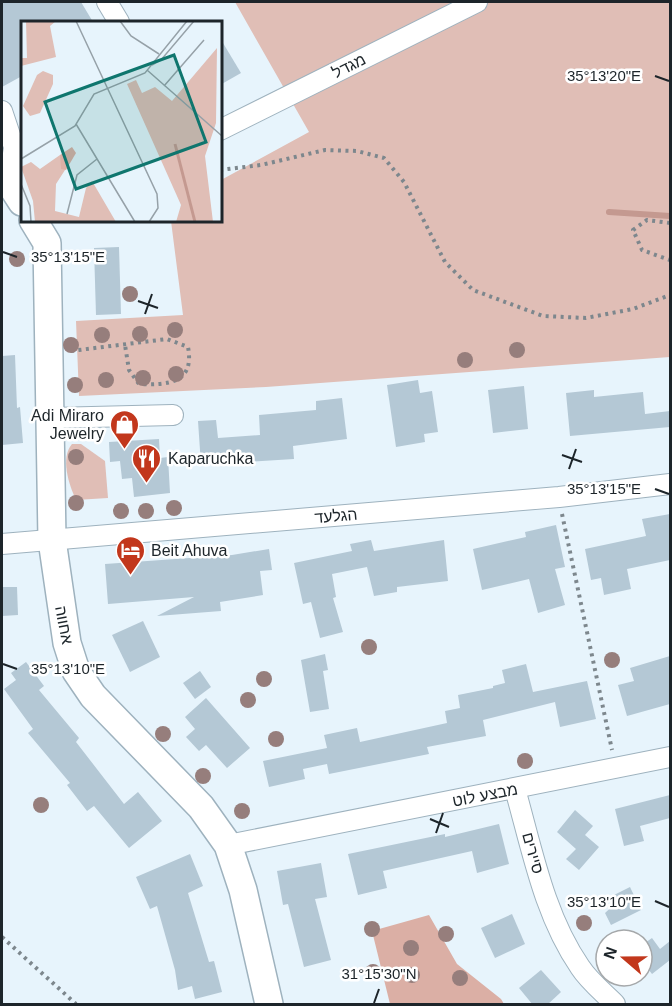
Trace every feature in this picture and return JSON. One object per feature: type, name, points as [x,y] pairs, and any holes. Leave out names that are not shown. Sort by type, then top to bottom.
[{"type":"street","points":[[107,2],[118,21]]},
{"type":"street","name":"מגדל","points":[[222,129],[477,2]]},
{"type":"street","points":[[2,111],[14,147],[21,186]]},
{"type":"street","name":"אחווה","points":[[35,222],[47,243],[52,540],[61,619],[76,671],[99,703],[201,807],[228,845],[234,856],[243,890],[269,1005]]},
{"type":"street","points":[[51,418],[173,415]]},
{"type":"street","name":"הגלעד","points":[[2,544],[559,497],[670,484]]},
{"type":"street","name":"מבצע לוט","points":[[228,845],[670,757]]},
{"type":"street","name":"סיירים","points":[[515,789],[541,883],[558,930],[581,968],[615,1005]]},
{"type":"path","points":[[222,170],[261,165],[325,150],[357,151],[384,158],[404,182],[445,262],[473,290],[543,316],[586,318],[633,309],[670,295]]},
{"type":"path","points":[[670,223],[647,220],[633,230],[642,250],[670,260]]},
{"type":"path","points":[[49,353],[167,339],[188,347],[190,358],[187,372],[177,381],[139,384],[129,370],[125,345]]},
{"type":"path","points":[[559,497],[616,769]]},
{"type":"path","points":[[2,937],[76,1005]]},
{"type":"shaded area","points":[[235,2],[670,2],[670,357],[266,387],[79,396],[76,321],[183,315],[171,222],[222,222],[222,179],[309,132]]},
{"type":"shaded area","points":[[72,444],[81,444],[105,461],[108,498],[76,500],[68,479],[66,464],[68,450]]},
{"type":"shaded area","points":[[429,915],[457,964],[501,999],[504,1004],[390,1004],[372,931]]},
{"type":"building","points":[[2,2],[81,2],[92,21],[21,21],[21,77],[2,87]]},
{"type":"building","points":[[222,41],[241,73],[222,84]]},
{"type":"building","points":[[119,247],[121,314],[96,315],[94,248]]},
{"type":"building","points":[[15,355],[17,408],[20,407],[23,443],[2,445],[2,356]]},
{"type":"building","points":[[418,380],[420,393],[432,391],[438,432],[424,434],[425,442],[396,447],[387,385]]},
{"type":"building","points":[[524,386],[528,429],[493,433],[488,390]]},
{"type":"building","points":[[594,390],[594,397],[643,392],[645,414],[670,411],[670,427],[570,436],[566,393]]},
{"type":"building","points":[[342,398],[347,439],[293,446],[294,459],[201,465],[198,421],[216,420],[218,438],[260,435],[259,415],[316,410],[316,401]]},
{"type":"building","points":[[159,439],[160,458],[168,457],[170,493],[134,497],[132,478],[122,479],[120,461],[110,462],[109,442]]},
{"type":"building","points":[[670,514],[670,560],[627,569],[631,589],[604,595],[601,578],[591,580],[585,549],[646,536],[642,519]]},
{"type":"building","points":[[556,525],[565,567],[555,569],[565,605],[538,613],[529,579],[482,590],[473,549],[526,537],[525,532]]},
{"type":"building","points":[[371,540],[374,551],[444,540],[448,581],[397,587],[397,592],[374,596],[367,567],[332,574],[336,597],[333,598],[343,632],[320,638],[311,602],[303,604],[294,563],[352,551],[350,544]]},
{"type":"building","points":[[269,549],[272,570],[260,571],[263,595],[220,602],[221,611],[157,616],[194,597],[108,604],[105,564],[232,555]]},
{"type":"building","points":[[2,587],[17,587],[18,615],[2,616]]},
{"type":"building","points":[[143,621],[160,657],[130,672],[112,635]]},
{"type":"building","points":[[325,654],[328,670],[323,671],[329,709],[310,712],[301,660]]},
{"type":"building","points":[[670,656],[670,704],[627,716],[618,685],[634,681],[630,668]]},
{"type":"building","points":[[26,662],[44,686],[39,690],[79,738],[76,742],[124,804],[138,792],[162,821],[129,848],[94,806],[87,811],[67,785],[70,783],[28,733],[33,729],[4,689],[16,680],[11,673]]},
{"type":"building","points":[[526,664],[533,692],[587,681],[596,719],[560,727],[555,702],[483,720],[486,736],[427,747],[429,754],[329,774],[327,764],[303,769],[305,779],[269,787],[263,761],[327,748],[324,735],[357,728],[360,742],[447,723],[445,711],[460,708],[458,695],[493,688],[493,686],[505,683],[502,670]]},
{"type":"building","points":[[200,671],[211,687],[195,699],[183,683]]},
{"type":"building","points":[[206,698],[250,748],[227,768],[206,745],[199,751],[186,737],[195,729],[185,717]]},
{"type":"building","points":[[670,795],[670,818],[640,826],[644,841],[624,846],[615,809]]},
{"type":"building","points":[[575,810],[593,826],[585,835],[599,847],[579,870],[566,859],[576,849],[557,832]]},
{"type":"building","points":[[499,824],[509,864],[477,873],[472,851],[383,871],[387,888],[358,895],[348,854],[445,834],[445,837]]},
{"type":"building","points":[[190,854],[203,886],[188,893],[209,962],[214,961],[222,992],[195,999],[192,986],[178,990],[175,970],[157,906],[150,909],[136,877]]},
{"type":"building","points":[[321,863],[327,897],[315,899],[331,960],[304,967],[288,904],[283,905],[277,871]]},
{"type":"building","points":[[630,887],[641,910],[611,925],[605,913],[618,901],[614,895]]},
{"type":"building","points":[[512,914],[525,944],[495,958],[481,928]]},
{"type":"building","points":[[654,941],[660,949],[670,941],[670,960],[654,972]]},
{"type":"building","points":[[541,970],[561,992],[547,1005],[533,1005],[519,988]]},
{"type":"waterway","points":[[609,212],[670,216]]},
{"type":"place","name":"Adi Miraro Jewelry","points":[[125,450]]},
{"type":"place","name":"Kaparuchka","points":[[147,484]]},
{"type":"place","name":"Beit Ahuva","points":[[130,576]]}]
